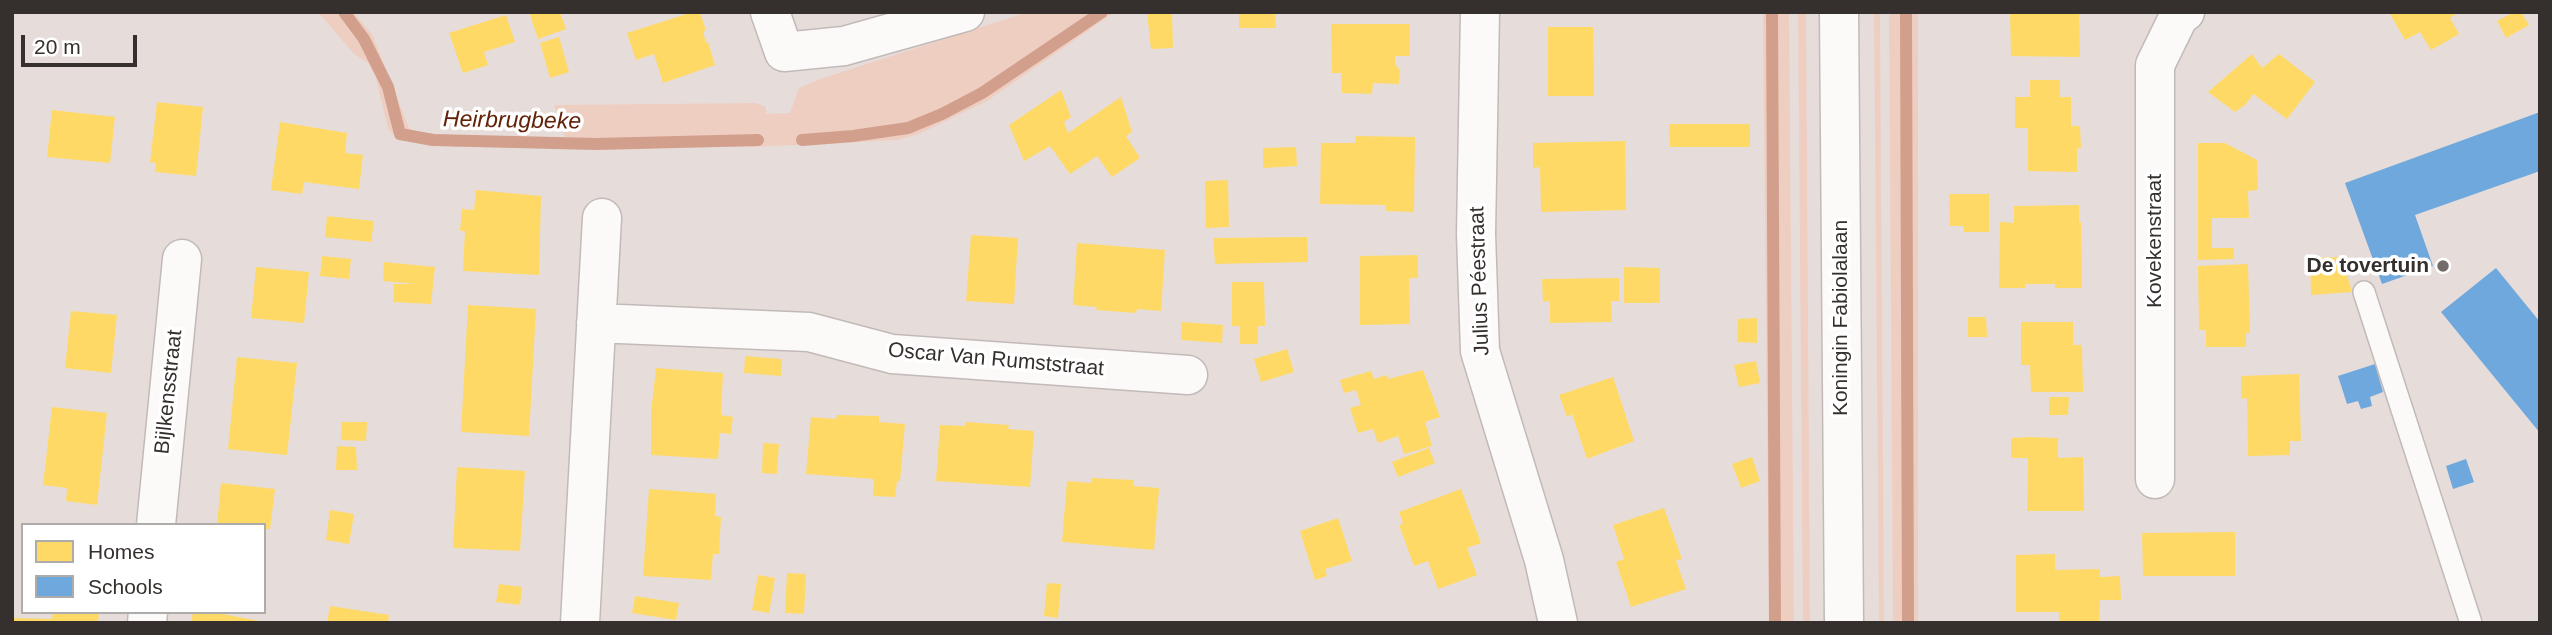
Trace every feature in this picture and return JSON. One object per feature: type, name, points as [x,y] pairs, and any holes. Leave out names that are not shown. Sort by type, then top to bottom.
[{"type":"street","points":[[770,12],[784,52],[844,46],[965,12]]},
{"type":"street","name":"Julius Péestraat","points":[[1480,12],[1476,234],[1480,351],[1544,560],[1558,623]]},
{"type":"street","name":"Koningin Fabiolalaan","points":[[1839,12],[1844,623]]},
{"type":"street","name":"Kovekenstraat","points":[[2155,479],[2155,65],[2179,16],[2185,12]]},
{"type":"street","points":[[580,623],[602,218]]},
{"type":"street","name":"Bijlkensstraat","points":[[156,523],[182,259]]},
{"type":"street","name":"Oscar Van Rumststraat","points":[[596,323],[809,332],[892,354],[1188,375]]},
{"type":"lane","points":[[2364,292],[2471,623]]},
{"type":"shaded area","points":[[318,12],[353,12],[372,34],[409,128],[416,132],[475,137],[565,137],[554,105],[756,103],[766,107],[766,114],[790,113],[799,88],[820,79],[1028,12],[1115,12],[987,101],[919,134],[898,140],[755,147],[455,147],[400,140],[388,129],[376,78],[368,63],[354,54]]},
{"type":"shaded area","points":[[1763,12],[1789,12],[1794,623],[1769,623]]},
{"type":"shaded area","points":[[1798,12],[1806,12],[1810,623],[1803,623]]},
{"type":"shaded area","points":[[1874,12],[1880,12],[1884,623],[1879,623]]},
{"type":"shaded area","points":[[1889,12],[1918,12],[1918,623],[1893,623]]},
{"type":"building: Homes","points":[[529,12],[560,12],[566,29],[538,39]]},
{"type":"building: Homes","points":[[700,12],[706,31],[703,31],[706,43],[708,42],[715,65],[663,83],[654,54],[636,60],[627,33]]},
{"type":"building: Homes","points":[[1147,12],[1172,12],[1173,48],[1151,49]]},
{"type":"building: Homes","points":[[1239,12],[1275,12],[1276,28],[1239,28]]},
{"type":"building: Homes","points":[[2010,12],[2079,12],[2080,57],[2011,56]]},
{"type":"building: Homes","points":[[2389,12],[2459,12],[2450,18],[2459,34],[2431,50],[2420,32],[2405,40]]},
{"type":"building: Homes","points":[[2514,12],[2521,12],[2529,25],[2506,38],[2497,21]]},
{"type":"building: Homes","points":[[506,15],[515,42],[484,52],[488,65],[463,73],[449,33]]},
{"type":"building: Homes","points":[[1331,24],[1410,24],[1410,56],[1395,56],[1395,64],[1400,70],[1399,84],[1373,83],[1372,94],[1342,93],[1341,73],[1332,73]]},
{"type":"building: Homes","points":[[1548,27],[1593,27],[1594,96],[1548,96]]},
{"type":"building: Homes","points":[[559,37],[569,72],[550,78],[540,43]]},
{"type":"building: Homes","points":[[2252,54],[2262,68],[2279,54],[2315,82],[2287,119],[2253,94],[2246,104],[2235,112],[2208,92]]},
{"type":"building: Homes","points":[[2030,80],[2060,80],[2060,97],[2071,97],[2071,126],[2080,126],[2081,148],[2077,148],[2077,172],[2028,171],[2028,128],[2015,128],[2015,97],[2030,97]]},
{"type":"building: Homes","points":[[1061,90],[1071,117],[1064,122],[1068,133],[1121,97],[1132,132],[1126,136],[1140,158],[1112,177],[1097,156],[1070,174],[1050,146],[1024,161],[1009,125]]},
{"type":"building: Homes","points":[[157,102],[203,107],[196,176],[155,172],[156,163],[150,162]]},
{"type":"building: Homes","points":[[52,110],[115,117],[110,163],[47,157]]},
{"type":"building: Homes","points":[[280,122],[347,133],[345,153],[363,155],[359,189],[304,182],[302,194],[271,190]]},
{"type":"building: Homes","points":[[1669,124],[1750,124],[1750,147],[1670,147]]},
{"type":"building: Homes","points":[[1355,136],[1415,137],[1414,212],[1386,211],[1386,205],[1320,204],[1321,143],[1356,143]]},
{"type":"building: Homes","points":[[1625,141],[1626,210],[1541,212],[1540,167],[1533,168],[1533,143]]},
{"type":"building: Homes","points":[[2198,143],[2225,143],[2257,160],[2258,190],[2248,191],[2249,218],[2212,218],[2212,248],[2234,248],[2234,259],[2198,260]]},
{"type":"building: Homes","points":[[1296,147],[1297,166],[1263,168],[1263,148]]},
{"type":"building: Homes","points":[[1228,180],[1229,227],[1206,228],[1205,181]]},
{"type":"building: Homes","points":[[476,190],[541,196],[539,275],[463,271],[465,231],[460,231],[462,209],[474,210]]},
{"type":"building: Homes","points":[[1949,194],[1989,194],[1989,232],[1964,232],[1963,226],[1950,226]]},
{"type":"building: Homes","points":[[2079,205],[2082,288],[2055,288],[2055,284],[2025,284],[2025,288],[1999,288],[2000,222],[2014,223],[2014,206]]},
{"type":"building: Homes","points":[[327,216],[374,221],[371,242],[325,237]]},
{"type":"building: Homes","points":[[971,235],[1018,238],[1014,304],[966,301]]},
{"type":"building: Homes","points":[[1307,237],[1308,262],[1215,264],[1213,238]]},
{"type":"building: Homes","points":[[1077,243],[1165,250],[1161,311],[1137,309],[1136,313],[1073,305]]},
{"type":"building: Homes","points":[[1418,255],[1418,278],[1409,278],[1410,324],[1360,325],[1360,256]]},
{"type":"building: Homes","points":[[322,256],[351,259],[349,279],[320,276]]},
{"type":"building: Homes","points":[[2342,257],[2352,292],[2311,295],[2310,258]]},
{"type":"building: Homes","points":[[384,262],[435,267],[431,304],[393,302],[394,284],[416,284],[383,281]]},
{"type":"building: Homes","points":[[2248,264],[2250,333],[2246,333],[2246,347],[2206,347],[2206,330],[2199,330],[2198,266]]},
{"type":"building: Homes","points":[[256,267],[309,272],[304,323],[251,318]]},
{"type":"building: Homes","points":[[1624,267],[1660,268],[1660,303],[1624,303]]},
{"type":"building: Homes","points":[[1619,278],[1619,301],[1611,301],[1612,322],[1550,323],[1550,301],[1543,302],[1542,279]]},
{"type":"building: Homes","points":[[1232,282],[1264,282],[1265,326],[1258,326],[1258,344],[1240,344],[1240,326],[1232,326]]},
{"type":"building: Homes","points":[[468,305],[536,309],[529,436],[461,432]]},
{"type":"building: Homes","points":[[71,311],[117,315],[111,373],[65,368]]},
{"type":"building: Homes","points":[[1968,317],[1986,317],[1987,337],[1968,337]]},
{"type":"building: Homes","points":[[1757,318],[1757,343],[1737,342],[1738,319]]},
{"type":"building: Homes","points":[[1182,322],[1223,325],[1222,343],[1181,340]]},
{"type":"building: Homes","points":[[2021,322],[2073,322],[2073,345],[2082,345],[2083,392],[2031,392],[2030,365],[2021,365]]},
{"type":"building: Homes","points":[[1287,349],[1294,372],[1261,382],[1254,359]]},
{"type":"building: Homes","points":[[745,356],[782,359],[781,376],[744,373]]},
{"type":"building: Homes","points":[[237,357],[297,363],[287,455],[228,449]]},
{"type":"building: Homes","points":[[1756,361],[1760,383],[1739,387],[1734,365]]},
{"type":"building: Homes","points":[[656,368],[723,373],[721,415],[733,417],[731,434],[720,433],[718,459],[651,455],[651,412]]},
{"type":"building: Homes","points":[[1423,370],[1440,417],[1425,422],[1432,446],[1404,454],[1398,436],[1378,443],[1373,429],[1358,433],[1350,408],[1361,405],[1356,390],[1344,393],[1340,380],[1371,371],[1374,379],[1387,375],[1388,379]]},
{"type":"building: Homes","points":[[2299,374],[2301,441],[2290,441],[2290,455],[2248,456],[2247,398],[2241,399],[2241,376]]},
{"type":"building: Homes","points":[[1613,377],[1634,441],[1587,459],[1572,414],[1567,417],[1559,395]]},
{"type":"building: Homes","points":[[2049,397],[2069,397],[2068,415],[2049,415]]},
{"type":"building: Homes","points":[[52,407],[107,413],[97,505],[66,501],[67,488],[43,485]]},
{"type":"building: Homes","points":[[837,415],[879,416],[879,422],[905,424],[900,481],[897,481],[895,497],[873,496],[874,479],[806,474],[811,417],[836,419]]},
{"type":"building: Homes","points":[[342,422],[367,422],[366,441],[341,440]]},
{"type":"building: Homes","points":[[966,422],[1009,425],[1008,429],[1034,431],[1030,487],[936,481],[940,425],[965,426]]},
{"type":"building: Homes","points":[[2011,438],[2058,438],[2058,458],[2083,457],[2084,511],[2027,511],[2028,458],[2011,458]]},
{"type":"building: Homes","points":[[763,443],[779,444],[777,474],[762,473]]},
{"type":"building: Homes","points":[[337,446],[356,447],[357,470],[336,470]]},
{"type":"building: Homes","points":[[1429,448],[1435,463],[1398,477],[1392,462]]},
{"type":"building: Homes","points":[[1752,457],[1760,481],[1741,488],[1732,464]]},
{"type":"building: Homes","points":[[457,467],[525,471],[520,551],[453,548]]},
{"type":"building: Homes","points":[[1092,478],[1134,480],[1133,486],[1159,488],[1154,550],[1062,542],[1067,481],[1091,483]]},
{"type":"building: Homes","points":[[221,483],[275,489],[270,529],[266,529],[266,523],[217,523]]},
{"type":"building: Homes","points":[[649,489],[716,494],[715,516],[721,517],[719,554],[713,554],[711,580],[643,576]]},
{"type":"building: Homes","points":[[1461,489],[1481,543],[1467,548],[1477,575],[1438,589],[1428,561],[1414,566],[1399,525],[1403,524],[1399,512]]},
{"type":"building: Homes","points":[[1664,508],[1682,559],[1676,560],[1686,589],[1631,607],[1616,562],[1624,559],[1613,525]]},
{"type":"building: Homes","points":[[330,510],[354,514],[349,544],[326,540]]},
{"type":"building: Homes","points":[[1338,518],[1352,561],[1325,569],[1327,576],[1315,580],[1300,531]]},
{"type":"building: Homes","points":[[2235,532],[2235,576],[2143,576],[2142,533]]},
{"type":"building: Homes","points":[[2055,554],[2055,570],[2100,569],[2100,577],[2120,576],[2121,600],[2100,600],[2099,623],[2059,623],[2059,612],[2016,612],[2016,555]]},
{"type":"building: Homes","points":[[787,573],[806,574],[804,614],[785,613]]},
{"type":"building: Homes","points":[[758,575],[775,578],[769,613],[752,610]]},
{"type":"building: Homes","points":[[1047,583],[1061,584],[1058,618],[1044,616]]},
{"type":"building: Homes","points":[[499,584],[522,587],[520,605],[496,602]]},
{"type":"building: Homes","points":[[635,596],[679,603],[676,620],[632,613]]},
{"type":"building: Homes","points":[[330,606],[389,615],[388,623],[327,623]]},
{"type":"building: Homes","points":[[53,614],[99,614],[98,623],[12,623],[12,618],[52,619]]},
{"type":"building: Homes","points":[[193,614],[223,614],[270,623],[191,623]]},
{"type":"building: Schools","points":[[2540,112],[2540,171],[2415,215],[2433,266],[2382,284],[2345,183]]},
{"type":"building: Schools","points":[[2496,268],[2540,322],[2540,433],[2441,312]]},
{"type":"building: Schools","points":[[2375,364],[2383,392],[2370,397],[2372,406],[2361,409],[2358,401],[2347,404],[2338,376]]},
{"type":"building: Schools","points":[[2466,459],[2474,482],[2453,489],[2446,466]]},
{"type":"waterway","name":"Heirbrugbeke","points":[[344,12],[364,39],[388,87],[400,134],[433,140],[596,144],[758,140]]},
{"type":"waterway","name":"Heirbrugbeke","points":[[802,140],[908,128],[942,114],[982,93],[1102,12]]},
{"type":"waterway","points":[[1772,12],[1775,623]]},
{"type":"waterway","points":[[1906,12],[1908,623]]},
{"type":"place","name":"De tovertuin","points":[[2443,266]]}]
